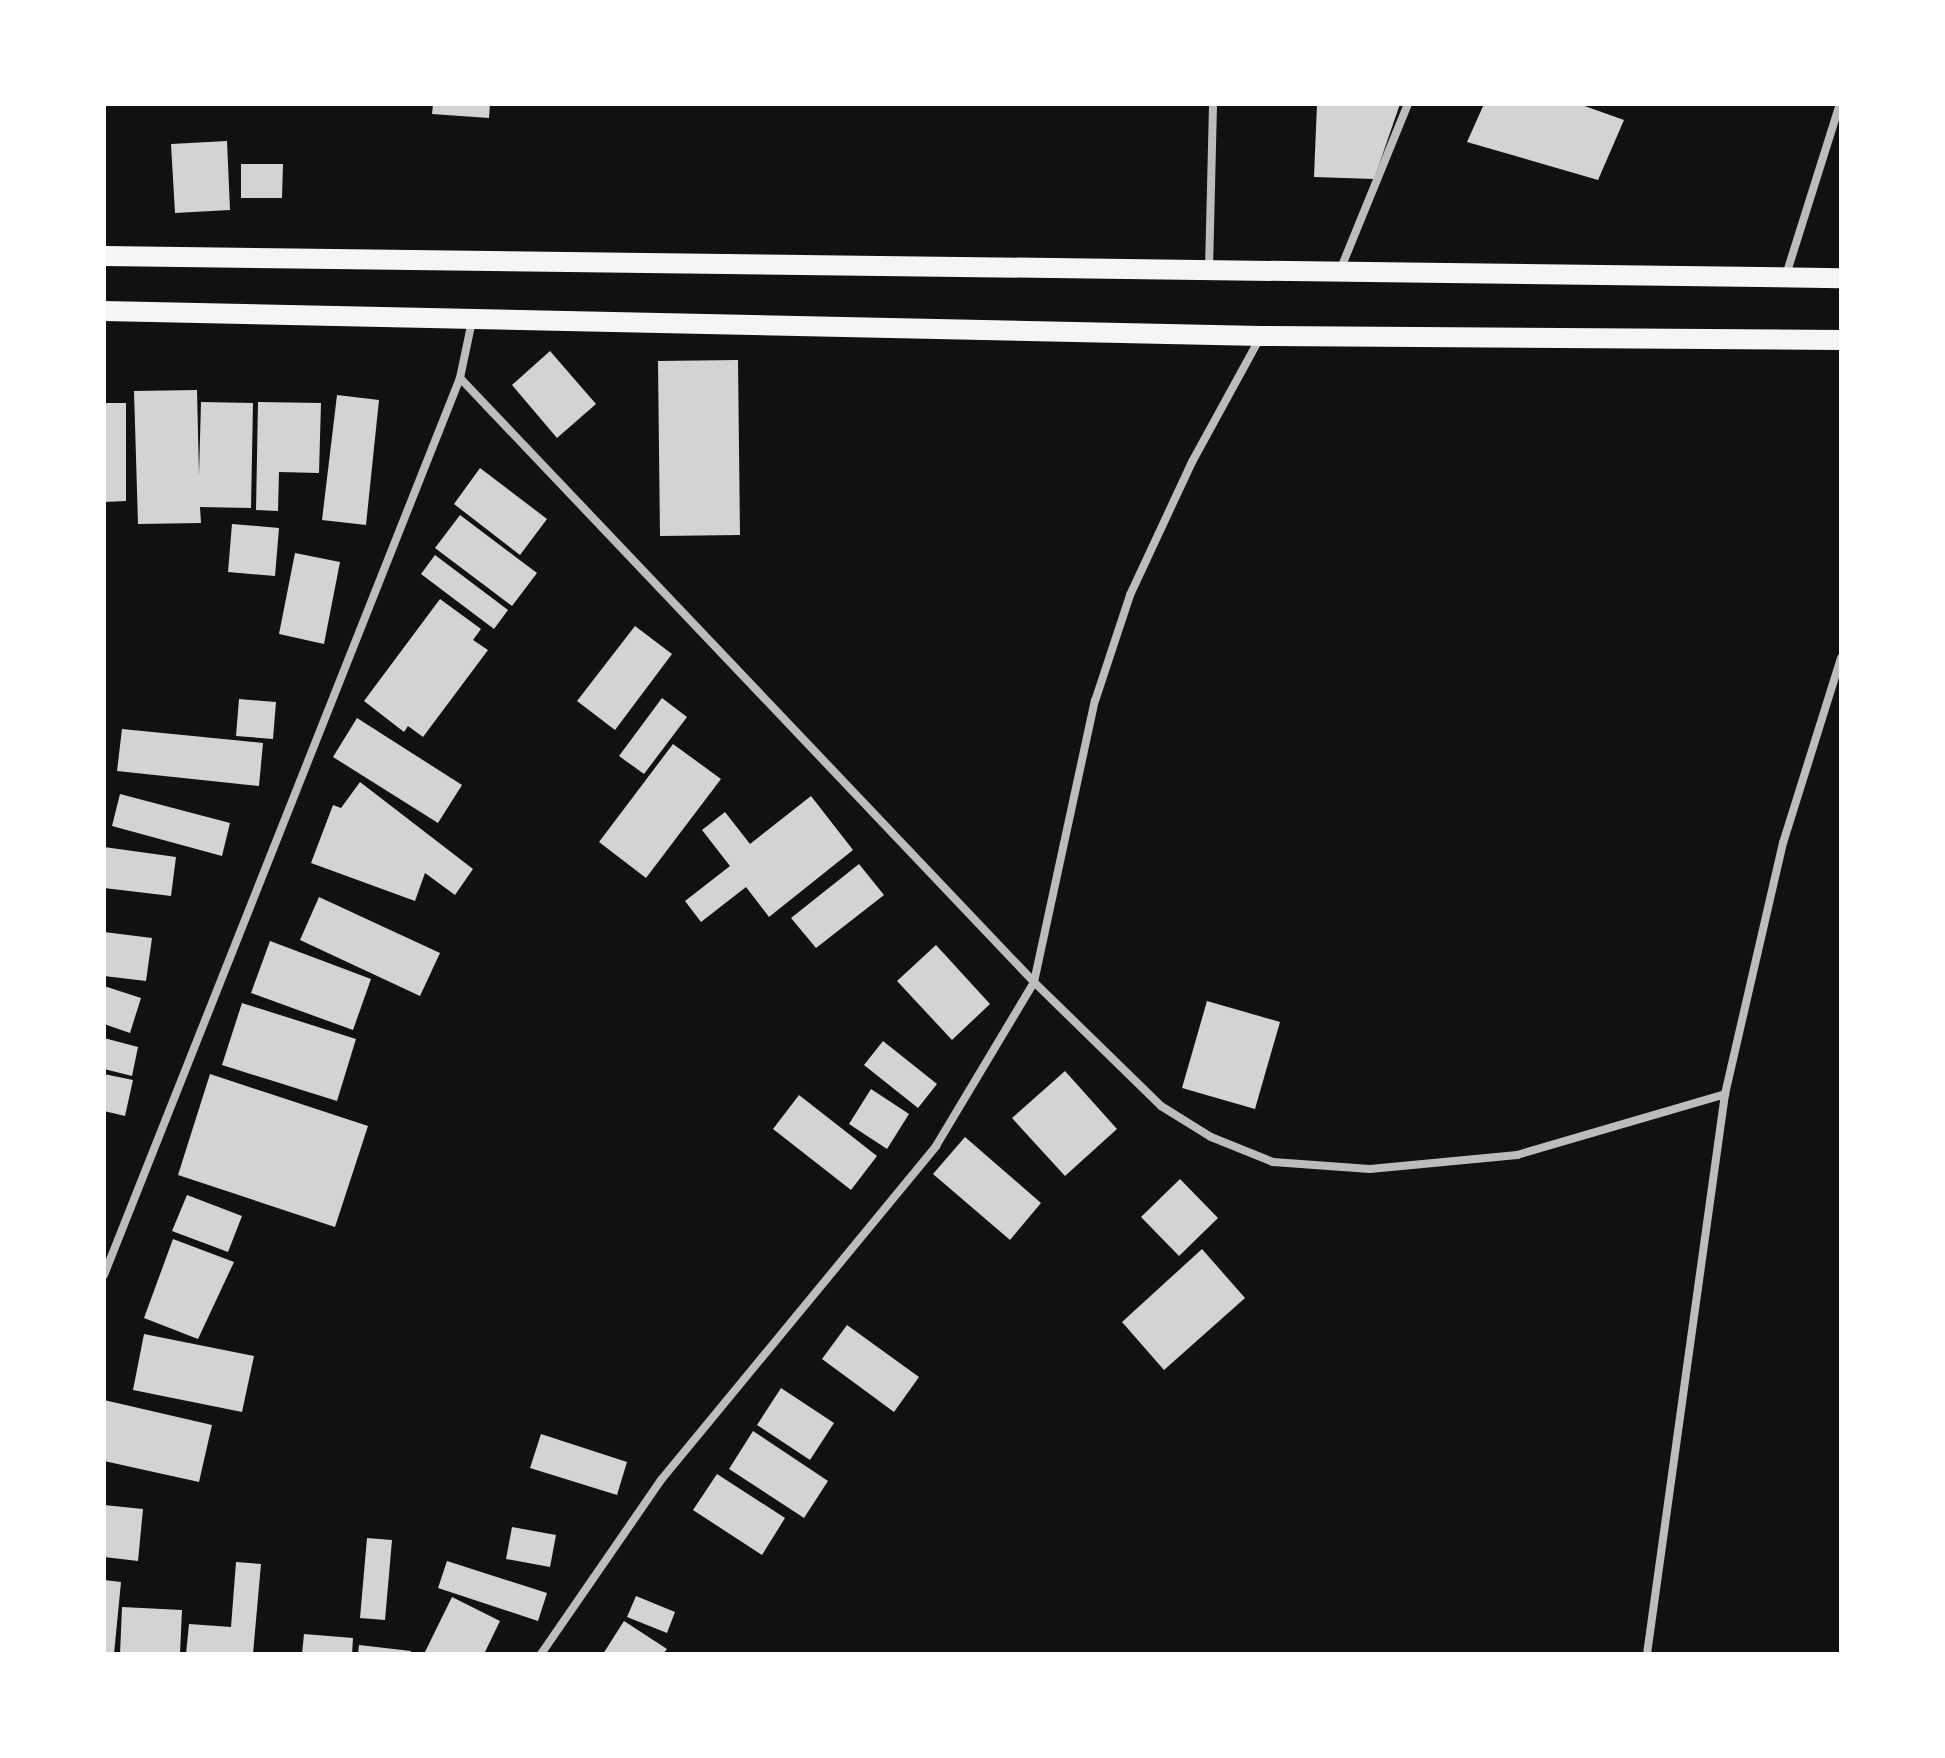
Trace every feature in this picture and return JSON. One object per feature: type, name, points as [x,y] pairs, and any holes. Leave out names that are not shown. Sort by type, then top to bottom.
[{"type":"main road","points":[[104,256],[1841,278]]},
{"type":"main road","points":[[104,311],[1261,336],[1841,340]]},
{"type":"street","points":[[1209,270],[1213,104]]},
{"type":"street","points":[[1339,273],[1408,104]]},
{"type":"street","points":[[1786,275],[1840,104]]},
{"type":"street","points":[[104,1275],[460,378],[472,320]]},
{"type":"street","points":[[541,1654],[661,1480],[936,1146],[1034,982],[1095,701],[1130,595],[1192,462],[1261,336]]},
{"type":"street","points":[[460,378],[1034,982],[1161,1106],[1211,1137],[1273,1162],[1370,1169],[1452,1165],[1562,1143],[1725,1094]]},
{"type":"street","points":[[1647,1654],[1725,1094],[1783,843],[1841,658]]},
{"type":"building","points":[[433,104],[490,104],[489,118],[432,114]]},
{"type":"building","points":[[1317,104],[1400,104],[1374,179],[1314,177]]},
{"type":"building","points":[[1484,104],[1579,104],[1624,120],[1598,180],[1467,142]]},
{"type":"building","points":[[227,141],[230,210],[175,213],[171,144]]},
{"type":"building","points":[[241,164],[283,164],[282,198],[241,198]]},
{"type":"building","points":[[550,351],[596,404],[557,438],[512,385]]},
{"type":"building","points":[[738,360],[740,535],[660,536],[658,361]]},
{"type":"building","points":[[197,390],[199,475],[201,402],[253,403],[251,508],[200,507],[201,523],[138,524],[134,391]]},
{"type":"building","points":[[337,395],[379,400],[366,525],[322,520]]},
{"type":"building","points":[[258,402],[321,403],[319,473],[279,472],[278,511],[256,510]]},
{"type":"building","points":[[104,403],[126,403],[126,501],[104,502]]},
{"type":"building","points":[[480,468],[547,519],[520,555],[454,504]]},
{"type":"building","points":[[460,515],[537,573],[512,606],[435,548]]},
{"type":"building","points":[[232,524],[279,528],[275,576],[228,572]]},
{"type":"building","points":[[295,553],[340,562],[324,644],[279,634]]},
{"type":"building","points":[[435,555],[508,610],[494,629],[421,574]]},
{"type":"building","points":[[440,599],[481,629],[473,640],[488,650],[423,737],[408,726],[404,732],[364,701]]},
{"type":"building","points":[[635,626],[672,654],[615,730],[577,701]]},
{"type":"building","points":[[662,698],[687,717],[644,774],[619,756]]},
{"type":"building","points":[[239,699],[276,702],[273,739],[236,736]]},
{"type":"building","points":[[357,718],[462,785],[438,823],[333,757]]},
{"type":"building","points":[[122,729],[263,743],[259,786],[117,771]]},
{"type":"building","points":[[673,744],[721,779],[646,878],[599,842]]},
{"type":"building","points":[[360,782],[473,869],[455,895],[425,873],[415,901],[311,863],[333,805],[341,808]]},
{"type":"building","points":[[120,794],[230,823],[222,856],[112,826]]},
{"type":"building","points":[[811,796],[853,850],[769,917],[746,887],[701,922],[685,901],[730,866],[702,830],[725,812],[750,844]]},
{"type":"building","points":[[104,847],[176,857],[171,896],[104,888]]},
{"type":"building","points":[[859,864],[884,895],[816,948],[791,918]]},
{"type":"building","points":[[319,897],[440,953],[420,996],[300,940]]},
{"type":"building","points":[[104,932],[152,938],[146,981],[104,976]]},
{"type":"building","points":[[270,941],[371,979],[353,1030],[251,993]]},
{"type":"building","points":[[936,945],[990,1004],[952,1040],[897,981]]},
{"type":"building","points":[[104,986],[141,998],[130,1033],[104,1024]]},
{"type":"building","points":[[1207,1001],[1280,1022],[1255,1109],[1182,1088]]},
{"type":"building","points":[[242,1003],[356,1039],[337,1101],[222,1065]]},
{"type":"building","points":[[104,1038],[138,1047],[132,1076],[104,1069]]},
{"type":"building","points":[[883,1041],[937,1084],[918,1108],[864,1065]]},
{"type":"building","points":[[1065,1071],[1117,1129],[1065,1176],[1012,1118]]},
{"type":"building","points":[[104,1074],[133,1080],[125,1116],[104,1111]]},
{"type":"building","points":[[210,1074],[368,1126],[335,1227],[178,1175]]},
{"type":"building","points":[[871,1089],[909,1114],[887,1149],[849,1124]]},
{"type":"building","points":[[799,1095],[877,1156],[851,1190],[773,1129]]},
{"type":"building","points":[[965,1137],[1041,1203],[1010,1240],[933,1174]]},
{"type":"building","points":[[1180,1179],[1218,1218],[1179,1256],[1141,1217]]},
{"type":"building","points":[[187,1195],[242,1216],[228,1252],[172,1231]]},
{"type":"building","points":[[173,1239],[234,1262],[198,1339],[144,1318]]},
{"type":"building","points":[[1202,1249],[1245,1298],[1164,1370],[1122,1322]]},
{"type":"building","points":[[847,1325],[919,1377],[894,1412],[822,1359]]},
{"type":"building","points":[[144,1334],[254,1356],[242,1412],[133,1390]]},
{"type":"building","points":[[781,1388],[834,1423],[810,1460],[757,1425]]},
{"type":"building","points":[[104,1400],[212,1425],[199,1482],[104,1461]]},
{"type":"building","points":[[753,1431],[828,1481],[804,1518],[729,1469]]},
{"type":"building","points":[[541,1434],[627,1462],[617,1495],[530,1468]]},
{"type":"building","points":[[717,1474],[785,1518],[762,1555],[693,1510]]},
{"type":"building","points":[[104,1505],[143,1509],[138,1561],[104,1557]]},
{"type":"building","points":[[512,1527],[556,1535],[550,1567],[506,1559]]},
{"type":"building","points":[[367,1538],[392,1540],[385,1620],[360,1618]]},
{"type":"building","points":[[447,1561],[547,1593],[538,1621],[438,1588]]},
{"type":"building","points":[[236,1562],[261,1564],[253,1654],[186,1654],[189,1624],[231,1627]]},
{"type":"building","points":[[104,1580],[121,1582],[114,1654],[104,1654]]},
{"type":"building","points":[[636,1596],[675,1612],[667,1633],[627,1617]]},
{"type":"building","points":[[452,1597],[500,1621],[484,1654],[424,1654]]},
{"type":"building","points":[[122,1607],[182,1610],[180,1654],[120,1654]]},
{"type":"building","points":[[624,1621],[667,1649],[663,1654],[603,1654]]},
{"type":"building","points":[[304,1634],[353,1638],[352,1654],[302,1654]]},
{"type":"building","points":[[359,1645],[411,1651],[410,1654],[358,1654]]}]
